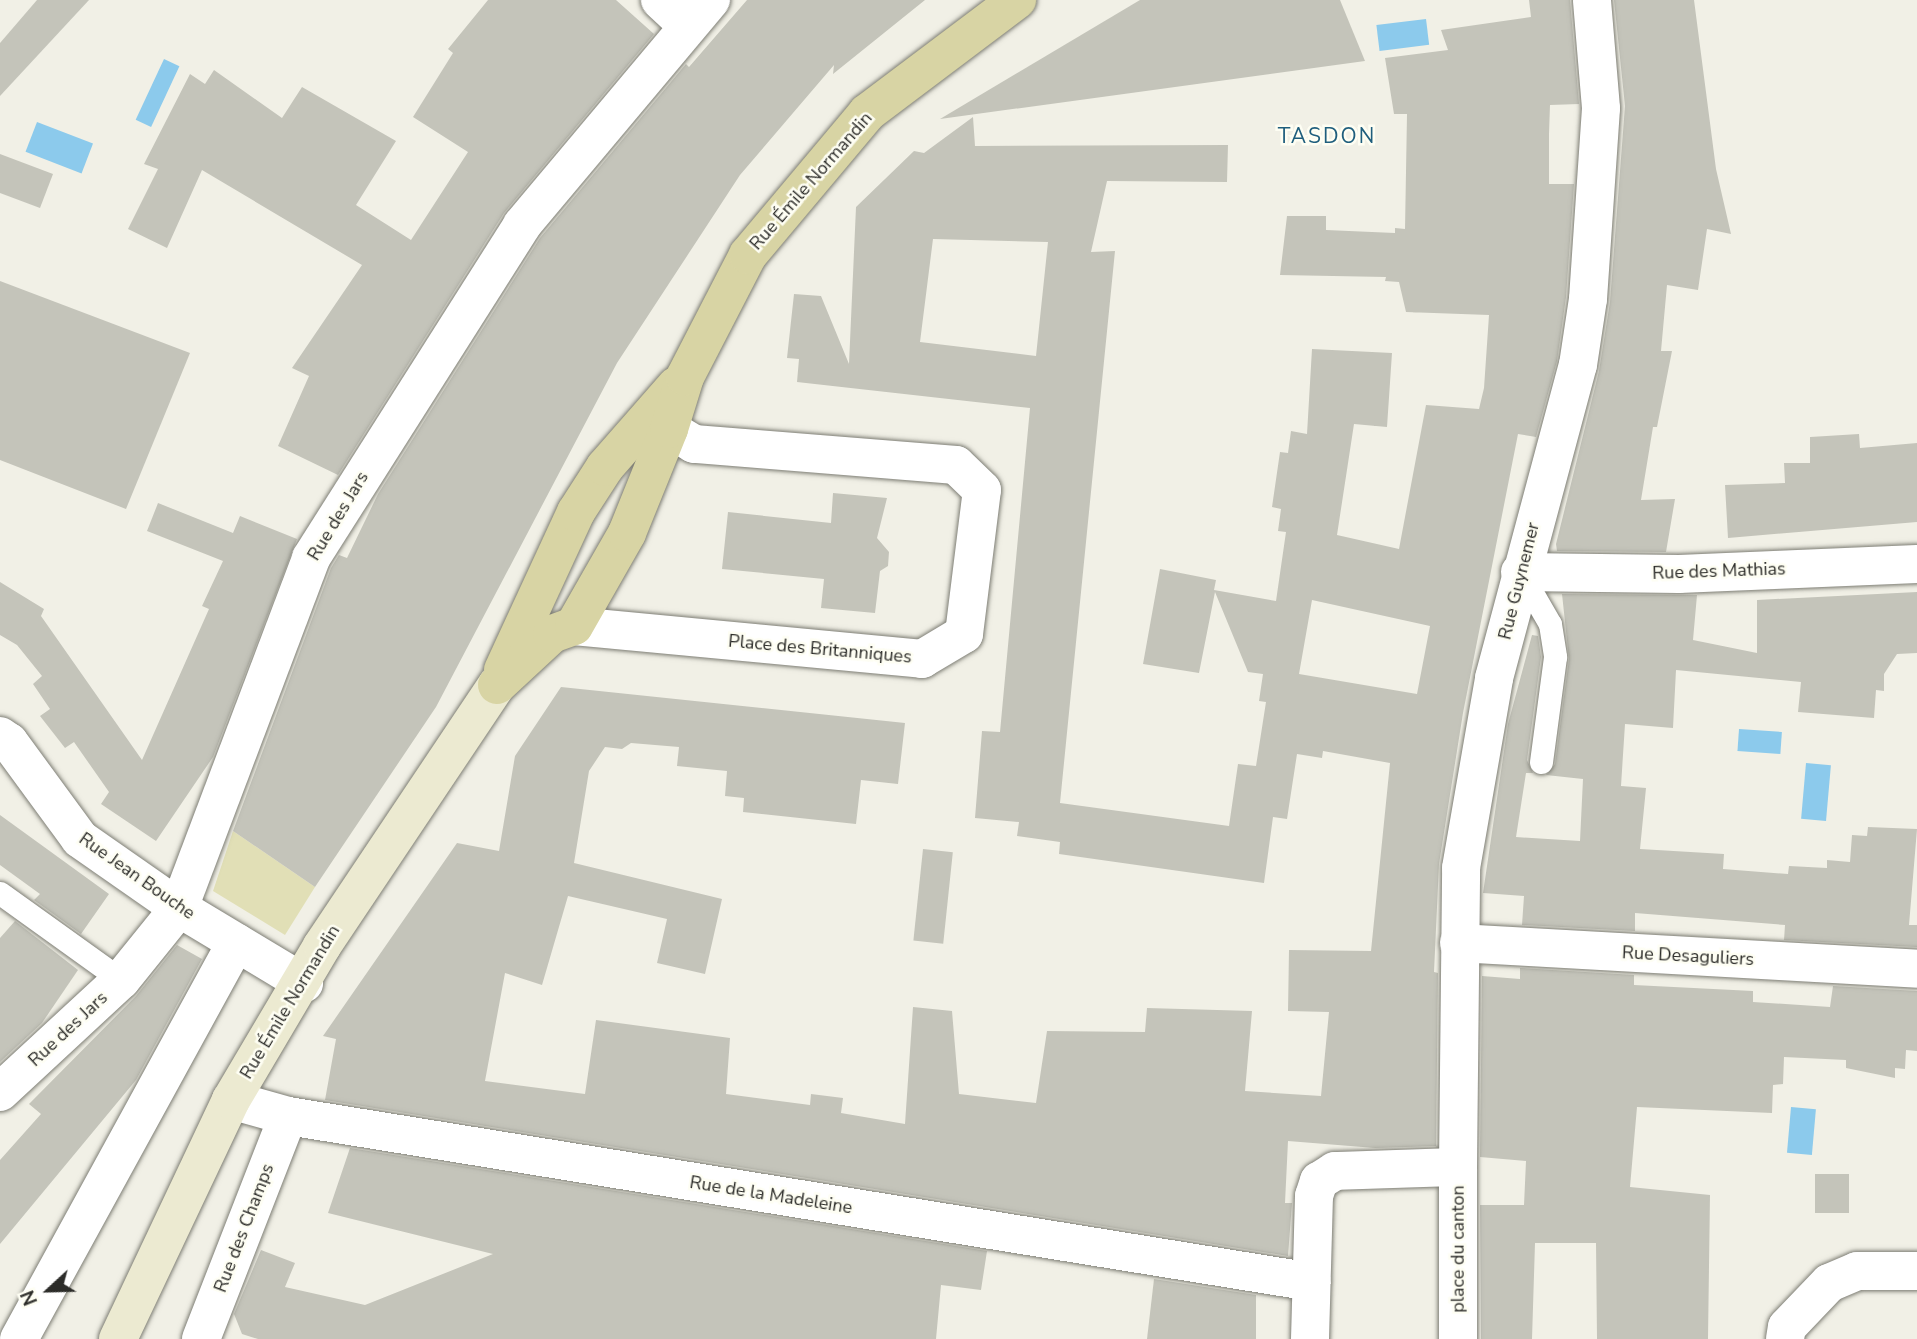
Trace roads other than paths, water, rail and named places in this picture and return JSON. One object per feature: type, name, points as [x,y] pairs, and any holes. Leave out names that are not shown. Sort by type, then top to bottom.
[{"type":"main road","name":"Rue Émile Normandin","points":[[496,685],[552,634],[574,626],[627,533],[669,429],[685,377],[748,255],[867,113],[1017,0]]},
{"type":"main road","name":"Rue Émile Normandin","points":[[118,1339],[231,1100],[304,983],[322,946],[496,685],[576,512],[605,467],[685,377]]},
{"type":"street","points":[[660,0],[699,13]]},
{"type":"street","name":"Rue Guynemer","points":[[1458,1167],[1461,868],[1494,678],[1520,572],[1578,365],[1588,299],[1601,108],[1592,0]]},
{"type":"street","name":"Rue des Jars","points":[[0,1091],[121,980],[179,908],[310,558],[522,225],[699,13]]},
{"type":"street","name":"Place des Britanniques","points":[[574,626],[922,659],[964,634],[982,490],[956,465],[694,444],[669,429]]},
{"type":"street","name":"Rue des Mathias","points":[[1520,572],[1679,574],[1917,564]]},
{"type":"street","name":"Rue Jean Bouche","points":[[0,736],[9,742],[80,839],[179,908],[304,983]]},
{"type":"street","points":[[19,1339],[236,943]]},
{"type":"street","name":"Rue Desaguliers","points":[[1459,943],[1917,969]]},
{"type":"street","name":"Rue de la Madeleine","points":[[231,1100],[288,1116],[1312,1282]]},
{"type":"street","name":"Rue des Champs","points":[[201,1339],[288,1116]]},
{"type":"street","name":"place du canton","points":[[1310,1339],[1314,1196],[1319,1181],[1335,1171],[1458,1167],[1458,1339]]},
{"type":"street","points":[[1785,1339],[1787,1327],[1829,1283],[1857,1271],[1917,1271]]},
{"type":"lane","points":[[1520,572],[1550,624],[1555,657],[1541,762]]},
{"type":"lane","points":[[0,893],[121,980]]},
{"type":"water","points":[[1426,19],[1429,45],[1380,51],[1376,25]]},
{"type":"water","points":[[164,59],[179,66],[151,127],[136,120]]},
{"type":"water","points":[[37,122],[93,144],[82,173],[26,152]]},
{"type":"water","points":[[1739,729],[1782,732],[1780,754],[1737,751]]},
{"type":"water","points":[[1806,763],[1831,765],[1826,821],[1801,819]]},
{"type":"water","points":[[1791,1107],[1816,1109],[1812,1155],[1787,1153]]},
{"type":"district","name":"TASDON","points":[[1327,136]]}]
